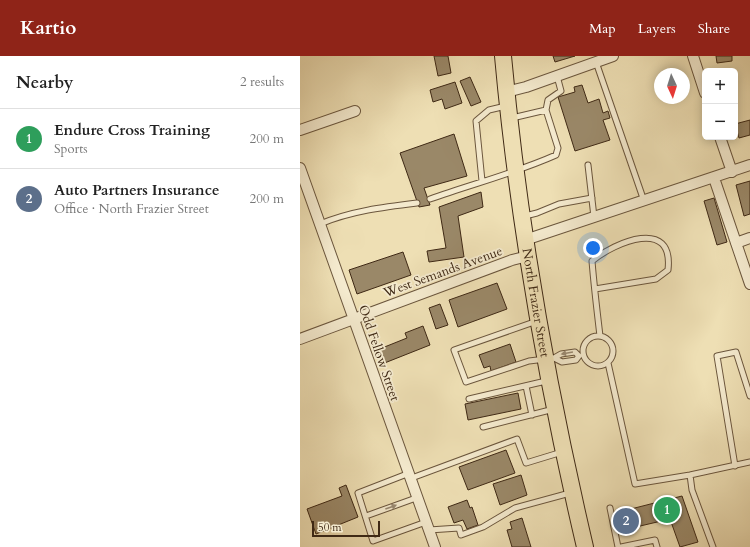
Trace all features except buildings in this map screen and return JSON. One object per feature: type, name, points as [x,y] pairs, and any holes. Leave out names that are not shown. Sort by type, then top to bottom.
[{"type":"main road","name":"North Frazier Street","points":[[503,56],[516,172],[538,321],[550,359],[549,380],[563,452],[585,547]]},
{"type":"street","points":[[508,105],[557,76],[613,56]]},
{"type":"street","points":[[692,56],[702,84]]},
{"type":"street","points":[[300,130],[355,111]]},
{"type":"street","points":[[721,140],[732,172]]},
{"type":"street","points":[[525,240],[750,165]]},
{"type":"street","name":"Odd Fellow Street","points":[[300,168],[408,476],[435,547]]},
{"type":"street","points":[[714,178],[750,284]]},
{"type":"street","points":[[736,242],[750,238]]},
{"type":"street","name":"West Semands Avenue","points":[[300,339],[512,260],[528,256]]},
{"type":"lane","points":[[596,62],[644,201]]},
{"type":"lane","points":[[430,199],[482,181],[516,172],[556,155],[558,148],[546,110],[548,100],[560,91],[557,76]]},
{"type":"lane","points":[[482,181],[476,121],[489,110],[508,105],[546,110]]},
{"type":"lane","points":[[588,165],[594,217]]},
{"type":"lane","points":[[522,216],[537,213],[559,204],[592,198]]},
{"type":"lane","points":[[320,224],[339,216],[376,208],[417,204]]},
{"type":"lane","points":[[595,289],[656,279],[668,270],[670,259],[666,247],[657,239],[641,237],[602,252],[592,261],[600,336]]},
{"type":"lane","points":[[538,321],[454,350],[466,382],[529,361],[550,359],[562,362],[576,360],[582,356],[584,346],[590,338],[600,336],[608,340],[613,349],[613,354],[608,363],[635,484],[690,475],[750,462]]},
{"type":"lane","points":[[735,466],[717,356],[736,352],[750,396]]},
{"type":"lane","points":[[582,356],[594,366],[608,363]]},
{"type":"lane","points":[[470,399],[549,380]]},
{"type":"lane","points":[[526,386],[532,415]]},
{"type":"lane","points":[[483,427],[555,409]]},
{"type":"lane","points":[[563,452],[526,463],[517,438],[358,493],[373,541],[427,526],[459,528],[461,535],[483,527],[515,508],[572,492]]},
{"type":"lane","points":[[690,475],[692,490],[713,547]]},
{"type":"lane","points":[[366,516],[416,498]]},
{"type":"lane","points":[[610,508],[618,547]]},
{"type":"lane","points":[[621,547],[655,540],[657,547]]},
{"type":"place","name":"Endure Cross Training","points":[[667,510]]},
{"type":"place","name":"Auto Partners Insurance","points":[[626,521]]}]
